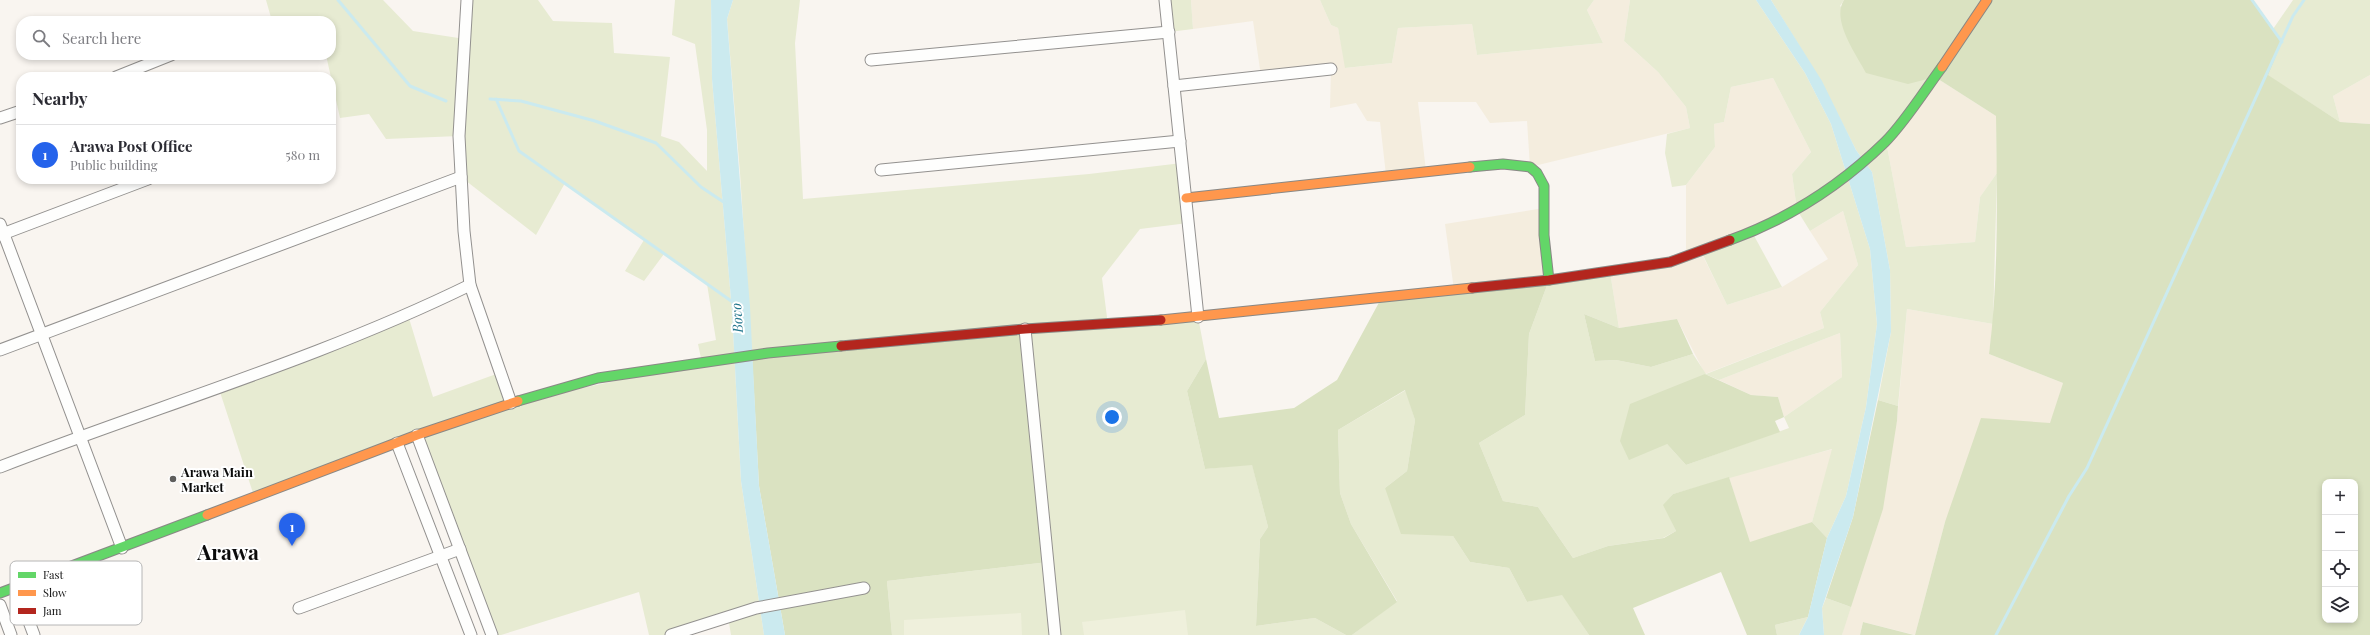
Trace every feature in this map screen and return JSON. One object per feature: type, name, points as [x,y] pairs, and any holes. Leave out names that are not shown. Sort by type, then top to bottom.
[{"type":"street","points":[[467,0],[459,136],[470,285],[511,403]]},
{"type":"street","points":[[1165,0],[1198,317]]},
{"type":"street","points":[[87,561],[417,435],[511,403],[598,378],[768,353],[1025,329],[1108,325],[1198,317],[1549,280],[1670,262],[1752,232],[1797,210],[1840,181],[1871,155],[1915,104],[1952,54],[1987,0]]},
{"type":"street","points":[[871,60],[1168,32]]},
{"type":"street","points":[[128,72],[158,60]]},
{"type":"street","points":[[1174,86],[1331,69]]},
{"type":"street","points":[[0,118],[16,113]]},
{"type":"street","points":[[881,170],[1180,141]]},
{"type":"street","points":[[1186,198],[1453,168],[1503,164],[1530,166],[1538,173],[1544,186],[1544,235],[1549,280]]},
{"type":"street","points":[[0,350],[461,177]]},
{"type":"street","points":[[122,548],[42,335],[1,231],[134,184]]},
{"type":"street","points":[[0,467],[80,436],[226,386],[408,315],[470,285]]},
{"type":"street","points":[[1025,329],[1055,635]]},
{"type":"street","points":[[417,435],[492,635]]},
{"type":"street","points":[[397,443],[471,635]]},
{"type":"street","points":[[299,608],[440,555],[460,549]]},
{"type":"street","points":[[671,635],[756,608],[864,588]]},
{"type":"street","points":[[0,594],[10,590]]},
{"type":"street","points":[[0,605],[11,635]]},
{"type":"street","points":[[30,625],[34,635]]},
{"type":"shaded area","points":[[1191,0],[1320,0],[1331,25],[1338,28],[1346,68],[1392,63],[1398,28],[1472,24],[1477,55],[1603,43],[1587,10],[1594,0],[1630,0],[1624,41],[1658,72],[1686,107],[1690,128],[1530,167],[1527,121],[1490,123],[1476,102],[1418,102],[1426,171],[1386,175],[1380,122],[1367,121],[1356,103],[1330,108],[1331,69],[1261,76],[1253,21],[1193,29]]},
{"type":"shaded area","points":[[2370,75],[2370,124],[2340,122],[2333,96]]},
{"type":"shaded area","points":[[1935,77],[1996,116],[1997,173],[1980,197],[1975,242],[1906,247],[1886,141]]},
{"type":"shaded area","points":[[1773,78],[1811,152],[1792,174],[1797,210],[1701,252],[1727,305],[1782,287],[1828,259],[1810,231],[1843,211],[1858,265],[1820,312],[1824,328],[1705,374],[1677,319],[1619,328],[1610,272],[1686,257],[1686,185],[1715,147],[1714,124],[1724,122],[1731,87]]},
{"type":"shaded area","points":[[1544,208],[1549,280],[1454,290],[1445,224]]},
{"type":"shaded area","points":[[1907,309],[1993,324],[1989,354],[2063,383],[2051,423],[1945,522],[1915,635],[1863,622],[1860,635],[1842,635],[1897,421]]},
{"type":"shaded area","points":[[1840,333],[1842,377],[1784,417],[1778,397],[1751,395],[1719,380]]},
{"type":"shaded area","points":[[1833,449],[1812,522],[1749,543],[1729,477]]},
{"type":"green space","points":[[266,0],[383,0],[413,31],[465,39],[467,0],[538,0],[553,21],[612,23],[614,53],[670,57],[661,136],[679,142],[707,171],[707,130],[695,44],[672,35],[675,0],[711,0],[712,79],[732,311],[741,481],[764,635],[731,635],[728,617],[671,635],[649,635],[639,592],[501,635],[492,635],[417,435],[254,496],[219,389],[408,315],[433,397],[499,373],[510,403],[702,363],[698,344],[716,340],[707,284],[664,254],[644,281],[625,271],[644,240],[565,183],[536,235],[461,177],[459,136],[386,139],[369,114],[340,118],[336,100],[336,72],[330,72],[327,60],[336,60],[336,16],[271,16]]},
{"type":"green space","points":[[733,0],[800,0],[795,43],[803,199],[1089,174],[1182,163],[1188,223],[1140,229],[1102,278],[1108,325],[1198,317],[1206,359],[1187,391],[1205,469],[1252,464],[1268,527],[1260,539],[1256,626],[1315,618],[1346,635],[892,635],[887,581],[1048,562],[752,355],[740,173],[727,19]]},
{"type":"green space","points":[[1165,0],[1191,0],[1193,29],[1169,32]]},
{"type":"green space","points":[[1320,0],[1594,0],[1587,10],[1603,43],[1477,55],[1472,24],[1398,28],[1392,63],[1345,68],[1338,28],[1331,25]]},
{"type":"green space","points":[[1630,0],[1756,0],[1805,73],[1831,124],[1870,249],[1877,324],[1866,407],[1846,496],[1827,538],[1812,522],[1832,449],[1673,494],[1664,505],[1676,531],[1663,538],[1608,546],[1573,558],[1538,507],[1503,501],[1479,443],[1525,415],[1529,334],[1549,280],[1610,272],[1619,328],[1584,314],[1595,361],[1616,360],[1651,367],[1693,354],[1706,374],[1824,328],[1820,312],[1858,265],[1843,211],[1810,231],[1797,210],[1792,174],[1811,152],[1773,78],[1731,87],[1724,122],[1714,124],[1715,147],[1686,185],[1672,187],[1665,153],[1667,134],[1690,128],[1686,107],[1658,72],[1624,41]],"holes":[[[1840,333],[1842,377],[1784,417],[1789,428],[1686,465],[1667,444],[1705,374],[1719,380]]]},
{"type":"green space","points":[[1771,0],[1844,0],[1840,6],[1935,77],[1886,141],[1906,247],[1975,242],[1980,197],[1997,173],[1993,324],[1907,309],[1898,406],[1878,400],[1891,332],[1890,270],[1872,172],[1856,150],[1821,81]]},
{"type":"green space","points":[[1844,0],[2252,0],[2282,42],[2268,75],[2340,122],[2370,124],[2370,635],[1915,635],[1945,522],[1981,418],[2050,423],[2063,383],[1989,354],[1996,265],[1996,116],[1935,77],[1908,84],[1866,73],[1846,37],[1841,17],[1841,8]]},
{"type":"green space","points":[[2293,0],[2370,0],[2370,75],[2333,96],[2340,122],[2267,75],[2282,42],[2273,29]]},
{"type":"green space","points":[[1752,232],[1782,287],[1727,305],[1701,251]]},
{"type":"green space","points":[[1549,280],[1529,334],[1525,415],[1479,443],[1503,501],[1538,507],[1573,558],[1608,546],[1664,538],[1676,531],[1663,505],[1673,494],[1729,477],[1750,542],[1812,522],[1827,538],[1808,617],[1775,625],[1777,635],[1747,635],[1721,572],[1633,608],[1645,635],[1589,635],[1562,595],[1527,602],[1509,568],[1470,562],[1453,536],[1401,534],[1385,488],[1407,471],[1415,420],[1405,390],[1338,430],[1340,493],[1351,524],[1397,602],[1352,635],[1346,635],[1315,618],[1256,626],[1260,539],[1268,527],[1252,465],[1205,469],[1187,391],[1206,359],[1219,418],[1294,408],[1337,380],[1382,297]]},
{"type":"green space","points":[[1584,314],[1619,328],[1677,319],[1693,354],[1651,367],[1616,360],[1595,361]]},
{"type":"green space","points":[[1025,329],[1048,562],[887,581],[892,635],[785,635],[759,486],[752,355]]},
{"type":"green space","points":[[1705,374],[1751,395],[1778,397],[1784,417],[1775,421],[1780,432],[1686,465],[1667,444],[1629,460],[1620,441],[1630,404]]},
{"type":"green space","points":[[1406,390],[1415,420],[1407,471],[1385,488],[1453,536],[1470,562],[1509,568],[1527,602],[1562,594],[1589,635],[1352,635],[1397,601],[1351,524],[1340,493],[1338,430]]},
{"type":"green space","points":[[1878,400],[1898,406],[1897,421],[1883,509],[1851,607],[1826,598],[1853,517]]},
{"type":"green space","points":[[1826,598],[1851,607],[1842,635],[1824,635],[1822,608]]},
{"type":"green space","points":[[1185,610],[1188,635],[1084,635],[1082,622]]},
{"type":"green space","points":[[1021,613],[1022,635],[904,635],[904,620]]},
{"type":"green space","points":[[1808,617],[1799,635],[1777,635],[1775,625]]},
{"type":"green space","points":[[1863,622],[1914,635],[1860,635]]},
{"type":"water","name":"Bovo","points":[[711,0],[733,0],[727,19],[750,307],[759,486],[785,635],[764,635],[741,481],[732,311],[712,79]]},
{"type":"water","points":[[1756,0],[1771,0],[1822,81],[1856,150],[1872,172],[1890,270],[1891,332],[1853,517],[1822,608],[1824,635],[1799,635],[1808,617],[1827,538],[1846,496],[1866,407],[1877,324],[1870,249],[1831,124],[1805,73]]},
{"type":"waterway","points":[[338,0],[410,86],[446,101]]},
{"type":"waterway","points":[[2252,0],[2282,42]]},
{"type":"waterway","points":[[1996,635],[2069,496],[2087,468],[2293,16],[2304,0]]},
{"type":"waterway","points":[[490,99],[521,101],[595,121],[656,143],[701,187],[725,203]]},
{"type":"waterway","name":"Bovo","points":[[496,99],[519,151],[734,303]]},
{"type":"traffic: fast","points":[[1730,240],[1752,232],[1793,211],[1832,186],[1868,158],[1885,142],[1907,116],[1942,67]]},
{"type":"traffic: fast","points":[[1470,167],[1503,164],[1530,167],[1537,173],[1544,186],[1544,235],[1549,280]]},
{"type":"traffic: fast","points":[[518,401],[598,378],[768,353],[841,346]]},
{"type":"traffic: fast","points":[[85,561],[207,515]]},
{"type":"traffic: fast","points":[[0,593],[10,589]]},
{"type":"traffic: slow","points":[[1942,67],[1987,0]]},
{"type":"traffic: slow","points":[[1186,198],[1470,167]]},
{"type":"traffic: slow","points":[[1161,320],[1472,288]]},
{"type":"traffic: slow","points":[[207,515],[417,435],[518,401]]},
{"type":"traffic: jam","points":[[1472,288],[1549,280],[1670,262],[1730,240]]},
{"type":"traffic: jam","points":[[841,346],[1025,329],[1161,320]]},
{"type":"place","name":"Arawa Main Market","points":[[173,479]]},
{"type":"place","name":"Arawa Post Office","points":[[292,546]]},
{"type":"district","name":"Arawa","points":[[228,553]]}]
